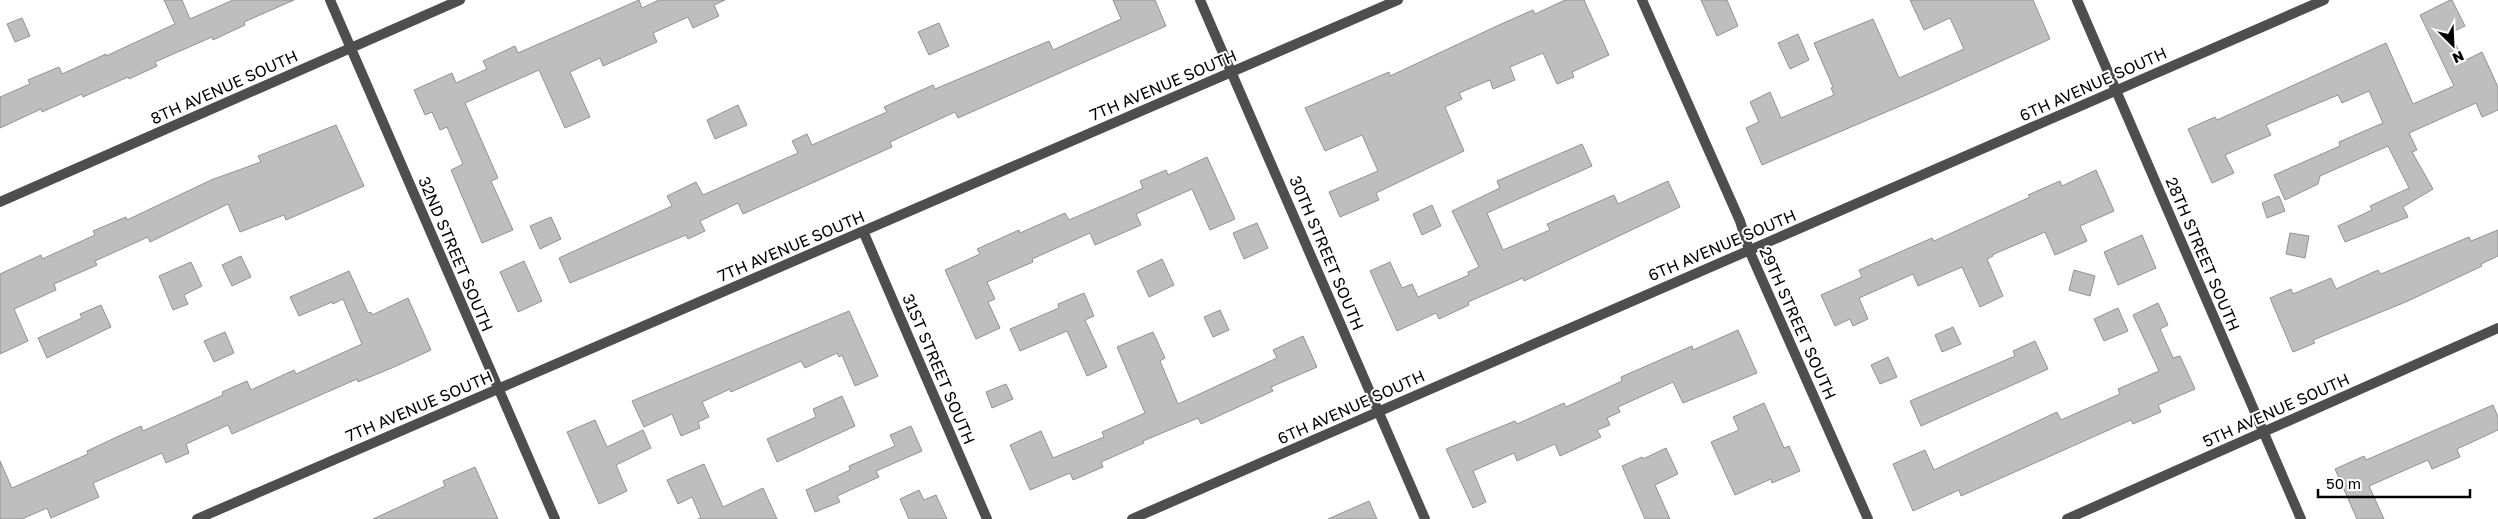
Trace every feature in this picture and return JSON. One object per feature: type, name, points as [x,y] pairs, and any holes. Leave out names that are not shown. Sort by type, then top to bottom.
[{"type":"street","name":"32ND STREET SOUTH","points":[[330,0],[555,519]]},
{"type":"street","name":"8TH AVENUE SOUTH","points":[[0,202],[460,0]]},
{"type":"street","name":"30TH STREET SOUTH","points":[[1200,0],[1425,519]]},
{"type":"street","name":"7TH AVENUE SOUTH","points":[[197,519],[1398,0]]},
{"type":"street","name":"29TH STREET SOUTH","points":[[1642,0],[1740,221],[1749,250],[1868,519]]},
{"type":"street","name":"28TH STREET SOUTH","points":[[2077,0],[2301,519]]},
{"type":"street","name":"6TH AVENUE SOUTH","points":[[1132,519],[2324,0]]},
{"type":"street","name":"31ST STREET SOUTH","points":[[864,231],[987,519]]},
{"type":"street","name":"5TH AVENUE SOUTH","points":[[2066,519],[2498,328]]},
{"type":"building","points":[[164,0],[182,0],[190,19],[233,0],[294,0],[244,22],[245,25],[213,40],[212,37],[155,62],[157,66],[129,79],[128,77],[83,97],[82,94],[42,112],[41,109],[0,128],[0,97],[30,84],[28,80],[59,67],[62,74],[175,24]]},
{"type":"building","points":[[639,0],[642,8],[659,0],[725,0],[714,5],[719,16],[693,28],[688,17],[653,33],[657,42],[603,66],[600,58],[570,72],[590,117],[565,128],[539,70],[465,103],[498,178],[491,181],[513,230],[482,243],[451,170],[463,164],[447,127],[440,130],[432,112],[425,115],[414,90],[452,73],[456,83],[487,69],[483,61],[515,46],[518,53]]},
{"type":"building","points":[[1113,0],[1155,0],[1166,26],[958,118],[955,112],[890,142],[892,147],[743,214],[738,203],[700,221],[705,231],[688,239],[686,235],[570,283],[559,258],[672,206],[667,196],[696,182],[703,195],[798,153],[792,141],[807,134],[812,145],[887,112],[884,107],[933,85],[935,89],[1049,41],[1053,50],[1121,19]]},
{"type":"building","points":[[1565,0],[1584,0],[1609,55],[1572,72],[1574,77],[1557,84],[1543,53],[1510,67],[1515,80],[1493,89],[1490,80],[1459,93],[1462,99],[1445,107],[1464,151],[1376,193],[1379,200],[1340,217],[1329,192],[1378,171],[1362,135],[1325,151],[1305,108],[1389,72],[1390,76],[1533,10],[1535,14]]},
{"type":"building","points":[[1701,0],[1727,0],[1738,26],[1717,36]]},
{"type":"building","points":[[1910,0],[2033,0],[2050,39],[1933,92],[1762,165],[1746,128],[1759,122],[1750,102],[1770,92],[1781,118],[1834,95],[1831,88],[1833,87],[1814,43],[1873,19],[1899,78],[1964,49],[1950,18],[1924,30]]},
{"type":"building","points":[[2452,0],[2465,26],[2450,33],[2464,61],[2482,52],[2498,87],[2498,110],[2482,117],[2476,103],[2409,133],[2417,150],[2412,152],[2433,189],[2403,207],[2408,217],[2345,242],[2338,226],[2372,210],[2370,206],[2409,188],[2388,146],[2320,176],[2318,184],[2285,200],[2274,175],[2340,146],[2339,142],[2383,123],[2369,91],[2342,103],[2338,95],[2266,125],[2271,135],[2225,155],[2234,173],[2212,183],[2188,129],[2215,117],[2217,120],[2386,43],[2413,104],[2454,86],[2420,15]]},
{"type":"building","points":[[22,18],[30,36],[15,42],[7,24]]},
{"type":"building","points":[[939,23],[949,46],[929,55],[918,32]]},
{"type":"building","points":[[1798,34],[1809,60],[1790,69],[1778,43]]},
{"type":"building","points":[[738,105],[747,125],[715,139],[707,120]]},
{"type":"building","points":[[336,125],[364,186],[286,220],[284,215],[240,232],[228,204],[150,242],[148,237],[95,261],[97,265],[54,284],[56,290],[14,309],[28,341],[0,354],[0,274],[41,255],[42,259],[95,235],[93,231],[126,217],[127,220],[211,180],[261,162],[258,156]]},
{"type":"building","points":[[1582,144],[1592,166],[1487,213],[1503,250],[1550,230],[1547,224],[1614,195],[1618,204],[1668,181],[1680,207],[1524,281],[1523,278],[1468,302],[1469,305],[1439,319],[1436,313],[1397,331],[1370,271],[1390,262],[1402,288],[1412,284],[1418,297],[1469,275],[1468,272],[1479,267],[1452,211],[1500,188],[1497,181]]},
{"type":"building","points":[[1207,157],[1235,219],[1210,230],[1192,189],[1136,214],[1141,225],[1095,245],[1090,233],[1032,259],[1033,262],[987,282],[995,299],[988,302],[1000,328],[976,339],[945,270],[980,254],[977,249],[1019,230],[1020,233],[1065,213],[1069,220],[1143,188],[1140,181],[1166,170],[1168,175]]},
{"type":"building","points":[[2096,170],[2114,211],[2080,226],[2087,241],[2055,255],[2045,232],[1992,255],[1987,259],[2003,296],[1980,307],[1962,267],[1918,286],[1913,274],[1859,298],[1868,319],[1853,326],[1850,319],[1835,326],[1821,295],[1862,277],[1859,270],[1932,238],[1934,241],[2030,197],[2028,195],[2060,181],[2062,186]]},
{"type":"building","points":[[2279,196],[2285,211],[2267,218],[2262,203]]},
{"type":"building","points":[[1432,205],[1441,226],[1422,235],[1413,214]]},
{"type":"building","points":[[551,217],[561,239],[540,249],[530,226]]},
{"type":"building","points":[[1257,223],[1268,248],[1244,259],[1233,233]]},
{"type":"building","points":[[2498,230],[2498,256],[2481,264],[2482,266],[2408,301],[2313,340],[2315,343],[2293,352],[2270,298],[2291,289],[2293,294],[2331,278],[2336,289],[2378,270],[2381,274],[2469,237],[2471,241]]},
{"type":"building","points":[[2290,233],[2309,236],[2305,258],[2286,254]]},
{"type":"building","points":[[2142,235],[2156,268],[2118,285],[2104,252]]},
{"type":"building","points":[[241,256],[251,277],[232,286],[222,265]]},
{"type":"building","points":[[1162,259],[1174,285],[1149,297],[1137,271]]},
{"type":"building","points":[[524,261],[542,301],[518,312],[500,272]]},
{"type":"building","points":[[191,262],[202,286],[184,295],[188,304],[173,310],[159,276]]},
{"type":"building","points":[[2074,270],[2095,276],[2090,296],[2069,290]]},
{"type":"building","points":[[349,271],[368,313],[371,312],[372,315],[408,298],[431,350],[358,382],[357,379],[232,434],[228,425],[186,444],[189,453],[166,463],[162,453],[93,483],[99,497],[51,518],[47,508],[22,519],[0,519],[0,461],[12,488],[88,454],[87,451],[119,436],[141,426],[143,431],[223,395],[222,392],[247,381],[251,390],[294,370],[296,374],[362,344],[343,299],[299,316],[290,297]]},
{"type":"building","points":[[1084,293],[1094,316],[1085,320],[1107,367],[1087,376],[1067,331],[1020,351],[1010,329],[1059,308],[1058,304]]},
{"type":"building","points":[[2158,303],[2168,325],[2160,329],[2173,358],[2180,356],[2195,389],[2158,405],[2161,412],[2133,424],[2131,420],[1961,496],[1959,490],[1913,511],[1893,464],[1925,450],[1934,470],[2057,412],[2061,420],[2120,394],[2118,389],[2159,371],[2133,315]]},
{"type":"building","points":[[101,305],[111,327],[47,358],[38,338],[82,318],[80,314]]},
{"type":"building","points":[[2118,308],[2128,331],[2104,341],[2094,319]]},
{"type":"building","points":[[1220,310],[1229,330],[1213,337],[1204,317]]},
{"type":"building","points":[[849,311],[878,376],[855,386],[842,355],[839,357],[837,353],[805,368],[801,361],[731,392],[730,389],[702,402],[709,417],[698,422],[700,428],[681,436],[672,414],[644,427],[632,401]]},
{"type":"building","points":[[1953,327],[1961,344],[1942,352],[1935,335]]},
{"type":"building","points":[[1738,330],[1757,373],[1683,403],[1673,382],[1618,407],[1620,412],[1607,418],[1610,425],[1597,430],[1601,437],[1560,456],[1555,444],[1517,461],[1514,453],[1473,471],[1486,502],[1473,508],[1446,449],[1515,421],[1517,424],[1564,403],[1566,407],[1622,381],[1621,377],[1692,346],[1693,350]]},
{"type":"building","points":[[225,332],[234,353],[214,362],[204,341]]},
{"type":"building","points":[[1153,332],[1165,358],[1160,361],[1178,404],[1277,358],[1273,350],[1303,336],[1317,367],[1271,387],[1273,391],[1201,424],[1198,418],[1143,441],[1144,443],[1101,462],[1103,467],[1073,480],[1070,473],[1030,490],[1010,445],[1041,431],[1053,458],[1104,437],[1102,432],[1145,413],[1117,347]]},
{"type":"building","points":[[2035,341],[2048,369],[1921,426],[1910,401],[2015,356],[2013,351]]},
{"type":"building","points":[[1888,357],[1897,377],[1880,384],[1871,365]]},
{"type":"building","points":[[1006,384],[1013,399],[992,408],[986,392]]},
{"type":"building","points":[[842,396],[855,426],[777,462],[767,439],[816,417],[813,409]]},
{"type":"building","points":[[1764,403],[1784,448],[1789,446],[1800,471],[1772,483],[1771,479],[1735,495],[1711,442],[1739,430],[1733,417]]},
{"type":"building","points":[[2493,405],[2498,417],[2498,430],[2457,449],[2460,457],[2432,469],[2428,460],[2369,486],[2384,519],[2357,519],[2335,469],[2364,456],[2366,460]]},
{"type":"building","points":[[595,420],[607,447],[643,430],[651,448],[616,465],[627,491],[599,504],[567,432]]},
{"type":"building","points":[[911,426],[922,451],[876,471],[879,477],[837,496],[840,502],[815,512],[806,490],[850,470],[849,466],[895,446],[890,435]]},
{"type":"building","points":[[1666,448],[1678,474],[1655,485],[1670,519],[1645,519],[1622,466]]},
{"type":"building","points":[[704,464],[723,507],[763,488],[777,519],[698,519],[701,518],[692,497],[678,504],[667,480]]},
{"type":"building","points":[[475,467],[498,519],[373,519],[445,486],[443,481]]},
{"type":"building","points":[[919,490],[924,500],[936,495],[947,519],[909,519],[900,499]]},
{"type":"building","points":[[1369,501],[1377,519],[1328,519]]}]
